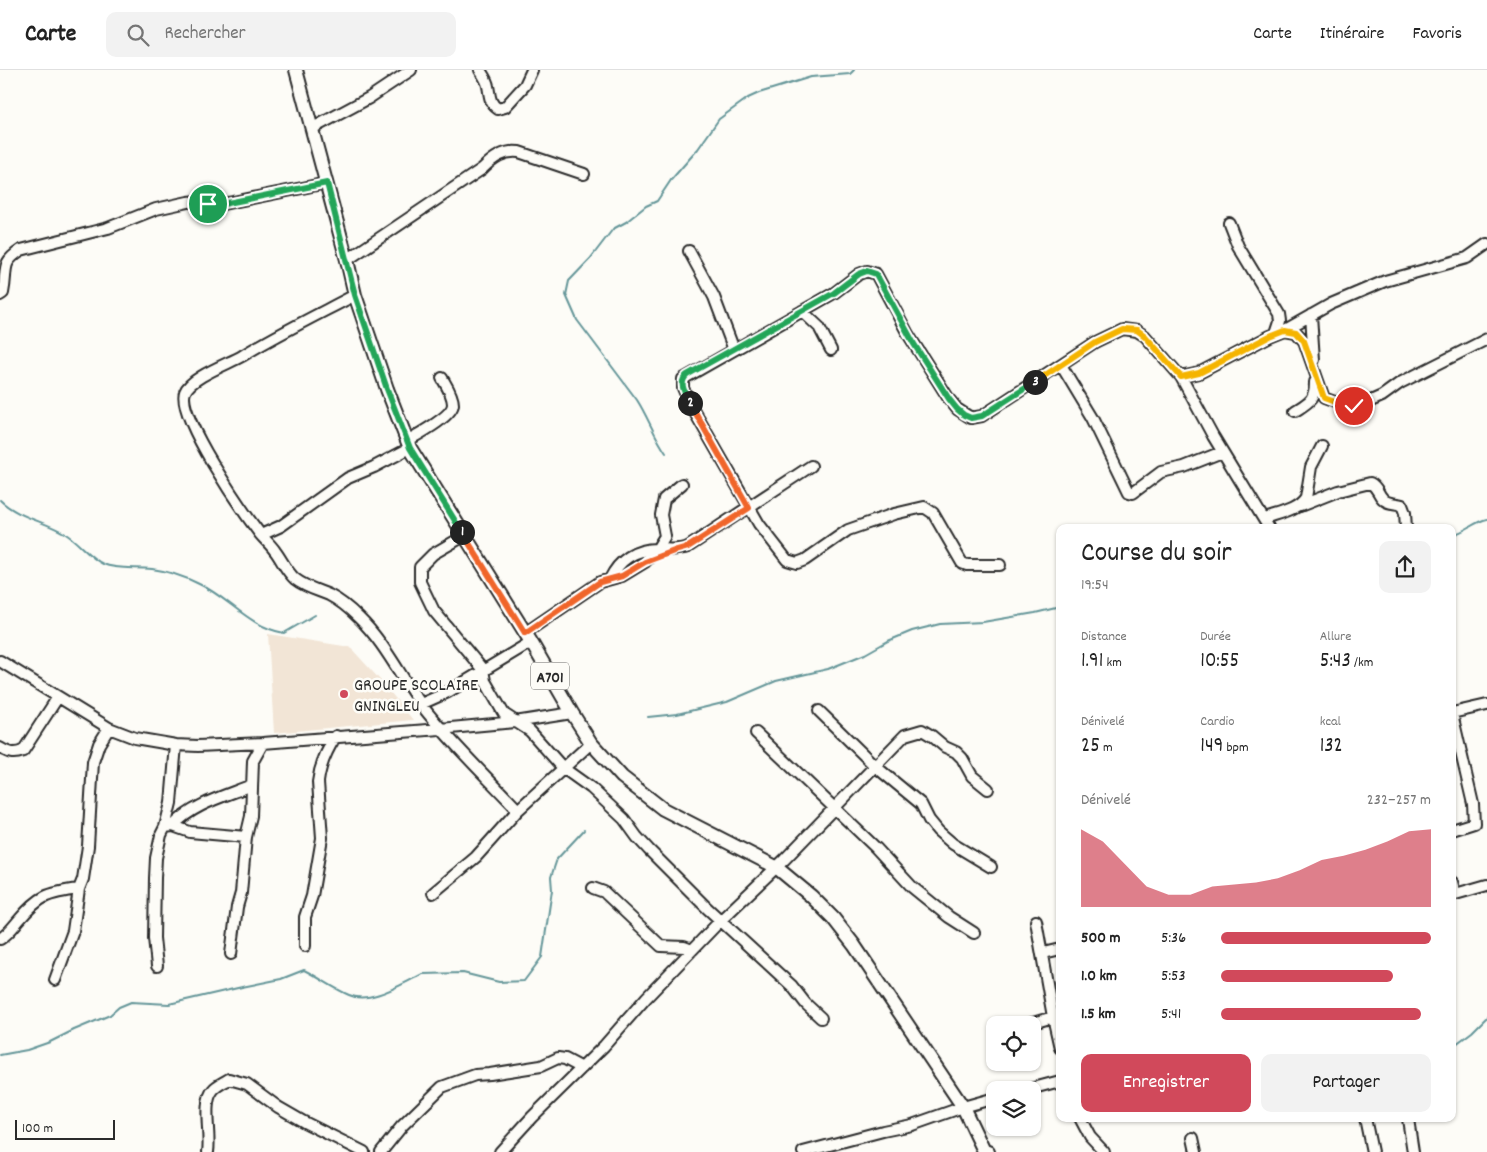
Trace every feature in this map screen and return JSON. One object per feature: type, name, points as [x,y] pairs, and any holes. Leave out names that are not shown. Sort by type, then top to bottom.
[{"type":"main road","name":"A701","points":[[296,70],[313,128],[355,295],[387,389],[409,444],[528,638],[572,714],[591,743],[622,777],[663,809],[776,867],[811,896],[833,918],[854,945],[963,1107],[986,1152]]},
{"type":"street","points":[[313,128],[369,98],[411,70]]},
{"type":"street","points":[[480,70],[488,85],[488,94],[493,106],[498,109],[505,107],[525,85],[532,70]]},
{"type":"street","points":[[347,260],[482,169],[494,158],[510,150],[584,174]]},
{"type":"street","points":[[0,295],[3,293],[5,285],[2,266],[4,259],[21,250],[108,228],[156,209],[198,201],[218,205],[327,183]]},
{"type":"street","points":[[1229,223],[1238,246],[1279,314],[1281,332]]},
{"type":"street","points":[[1181,377],[1199,373],[1281,332],[1331,304],[1386,281],[1467,258],[1487,244]]},
{"type":"street","points":[[689,251],[714,297],[734,350]]},
{"type":"street","points":[[1000,565],[967,565],[962,563],[933,513],[924,507],[900,512],[848,530],[805,560],[797,563],[787,560],[764,532],[698,420],[682,384],[683,379],[834,293],[859,274],[867,271],[873,272],[879,279],[914,344],[949,399],[957,409],[971,418],[982,416],[996,408],[1095,342],[1122,329],[1137,330],[1145,336],[1181,377],[1222,452],[1267,523],[1300,506],[1338,491],[1370,483],[1375,485],[1382,498],[1388,502],[1402,505],[1406,524]]},
{"type":"street","points":[[355,295],[259,344],[190,385],[186,390],[184,398],[186,408],[201,442],[220,477],[294,578],[306,586],[330,596],[359,618],[390,657],[421,704],[440,728],[518,810]]},
{"type":"street","points":[[802,311],[819,327],[831,350]]},
{"type":"street","points":[[1311,315],[1317,395]]},
{"type":"street","points":[[1281,332],[1296,332],[1304,341],[1315,375]]},
{"type":"street","points":[[1317,395],[1343,405],[1354,406],[1364,404],[1382,396],[1400,383],[1487,339]]},
{"type":"street","points":[[1061,364],[1093,418],[1129,492],[1132,493],[1142,487],[1161,472],[1184,467],[1222,452]]},
{"type":"street","points":[[261,535],[281,526],[348,478],[374,467],[409,444],[452,409],[451,396],[442,378]]},
{"type":"street","points":[[1294,411],[1309,403],[1317,395]]},
{"type":"street","points":[[1300,506],[1306,498],[1311,468],[1322,446]]},
{"type":"street","points":[[421,704],[448,692],[483,670],[528,638],[594,586],[622,576],[645,562],[688,547],[811,466]]},
{"type":"street","points":[[645,562],[657,549],[665,536],[662,515],[664,499],[682,484]]},
{"type":"street","points":[[464,536],[433,554],[420,566],[420,582],[440,621],[457,638],[483,670],[485,681],[497,705],[504,714],[530,731],[562,768],[591,788],[624,819],[643,844],[707,908],[792,986],[806,1004],[821,1018]]},
{"type":"street","points":[[610,579],[614,570],[626,558],[648,550],[674,551]]},
{"type":"street","points":[[1,663],[109,728],[135,738],[176,745],[198,746],[263,743],[515,722],[572,714]]},
{"type":"street","points":[[0,748],[16,754],[23,751],[58,697]]},
{"type":"street","points":[[1456,712],[1487,705]]},
{"type":"street","points":[[819,711],[875,766],[921,804],[928,820],[938,832],[953,844],[991,867]]},
{"type":"street","points":[[55,980],[73,931],[79,889],[83,879],[88,846],[93,762],[99,744],[109,728]]},
{"type":"street","points":[[500,1152],[604,1046],[692,950],[905,735],[922,730],[932,736],[956,752],[966,764],[972,776],[988,789]]},
{"type":"street","points":[[1456,730],[1473,804],[1474,822],[1456,829]]},
{"type":"street","points":[[756,733],[876,848],[912,887],[949,918],[974,933]]},
{"type":"street","points":[[305,946],[305,917],[312,896],[322,838],[319,775],[327,750],[336,736]]},
{"type":"street","points":[[231,954],[237,907],[242,893],[246,837],[251,816],[253,761],[263,743]]},
{"type":"street","points":[[433,893],[476,857],[518,810],[591,743]]},
{"type":"street","points":[[169,826],[176,745]]},
{"type":"street","points":[[157,966],[154,938],[154,878],[161,835],[169,826],[201,806],[252,786]]},
{"type":"street","points":[[169,826],[190,832],[246,837]]},
{"type":"street","points":[[1456,893],[1487,885]]},
{"type":"street","points":[[593,888],[604,892],[661,946],[678,946],[692,950]]},
{"type":"street","points":[[0,940],[33,904],[46,895],[79,889]]},
{"type":"street","points":[[1036,921],[1056,1016],[1041,1020]]},
{"type":"street","points":[[1043,953],[1056,950]]},
{"type":"street","points":[[381,1152],[396,1132],[442,1087],[475,1075],[541,1066],[558,1058],[565,1059],[582,1068]]},
{"type":"street","points":[[208,1152],[210,1135],[208,1102],[212,1091],[229,1079],[247,1084],[304,1122],[364,1152]]},
{"type":"street","points":[[1041,1086],[1056,1082]]},
{"type":"street","points":[[804,1152],[883,1131],[912,1126],[986,1101]]},
{"type":"street","points":[[1082,1122],[1090,1137],[1104,1152]]},
{"type":"street","points":[[1366,1122],[1372,1152]]},
{"type":"street","points":[[1408,1122],[1412,1152]]},
{"type":"street","points":[[1193,1138],[1196,1152]]},
{"type":"shaded area","points":[[268,634],[350,647],[413,720],[274,733]]},
{"type":"waterway","points":[[666,453],[637,400],[577,320],[566,295],[569,281],[590,259],[613,229],[626,222],[646,206],[657,201],[719,119],[748,98],[759,93],[811,77],[850,74],[854,70]]},
{"type":"waterway","points":[[0,500],[14,511],[64,533],[103,564],[114,567],[158,570],[188,579],[210,590],[249,618],[271,629],[284,633],[315,615]]},
{"type":"waterway","points":[[1456,534],[1487,519]]},
{"type":"waterway","points":[[648,717],[677,714],[727,702],[776,681],[828,669],[865,654],[888,641],[912,631],[940,624],[983,622],[1056,608]]},
{"type":"waterway","points":[[0,1055],[27,1050],[50,1042],[110,1015],[119,1007],[131,1002],[169,1004],[281,979],[304,970],[343,992],[358,997],[377,995],[423,974],[463,973],[499,982],[524,981],[542,957],[552,890],[551,877],[557,859],[584,830]]},
{"type":"waterway","points":[[1456,1044],[1487,1017]]},
{"type":"place","name":"GROUPE SCOLAIRE GNINGLEU","points":[[344,694]]},
{"type":"route","points":[[208,204],[218,205],[327,183],[355,295],[387,389],[410,448],[525,633],[600,582],[622,576],[645,562],[688,547],[749,508],[718,451],[698,420],[683,388],[683,379],[720,356],[734,350],[834,293],[859,274],[867,271],[876,274],[908,334],[949,399],[957,409],[971,418],[982,416],[996,408],[1095,342],[1122,329],[1137,330],[1145,336],[1181,377],[1199,373],[1285,330],[1296,332],[1304,341],[1320,392],[1324,398],[1343,405],[1354,406]]}]
